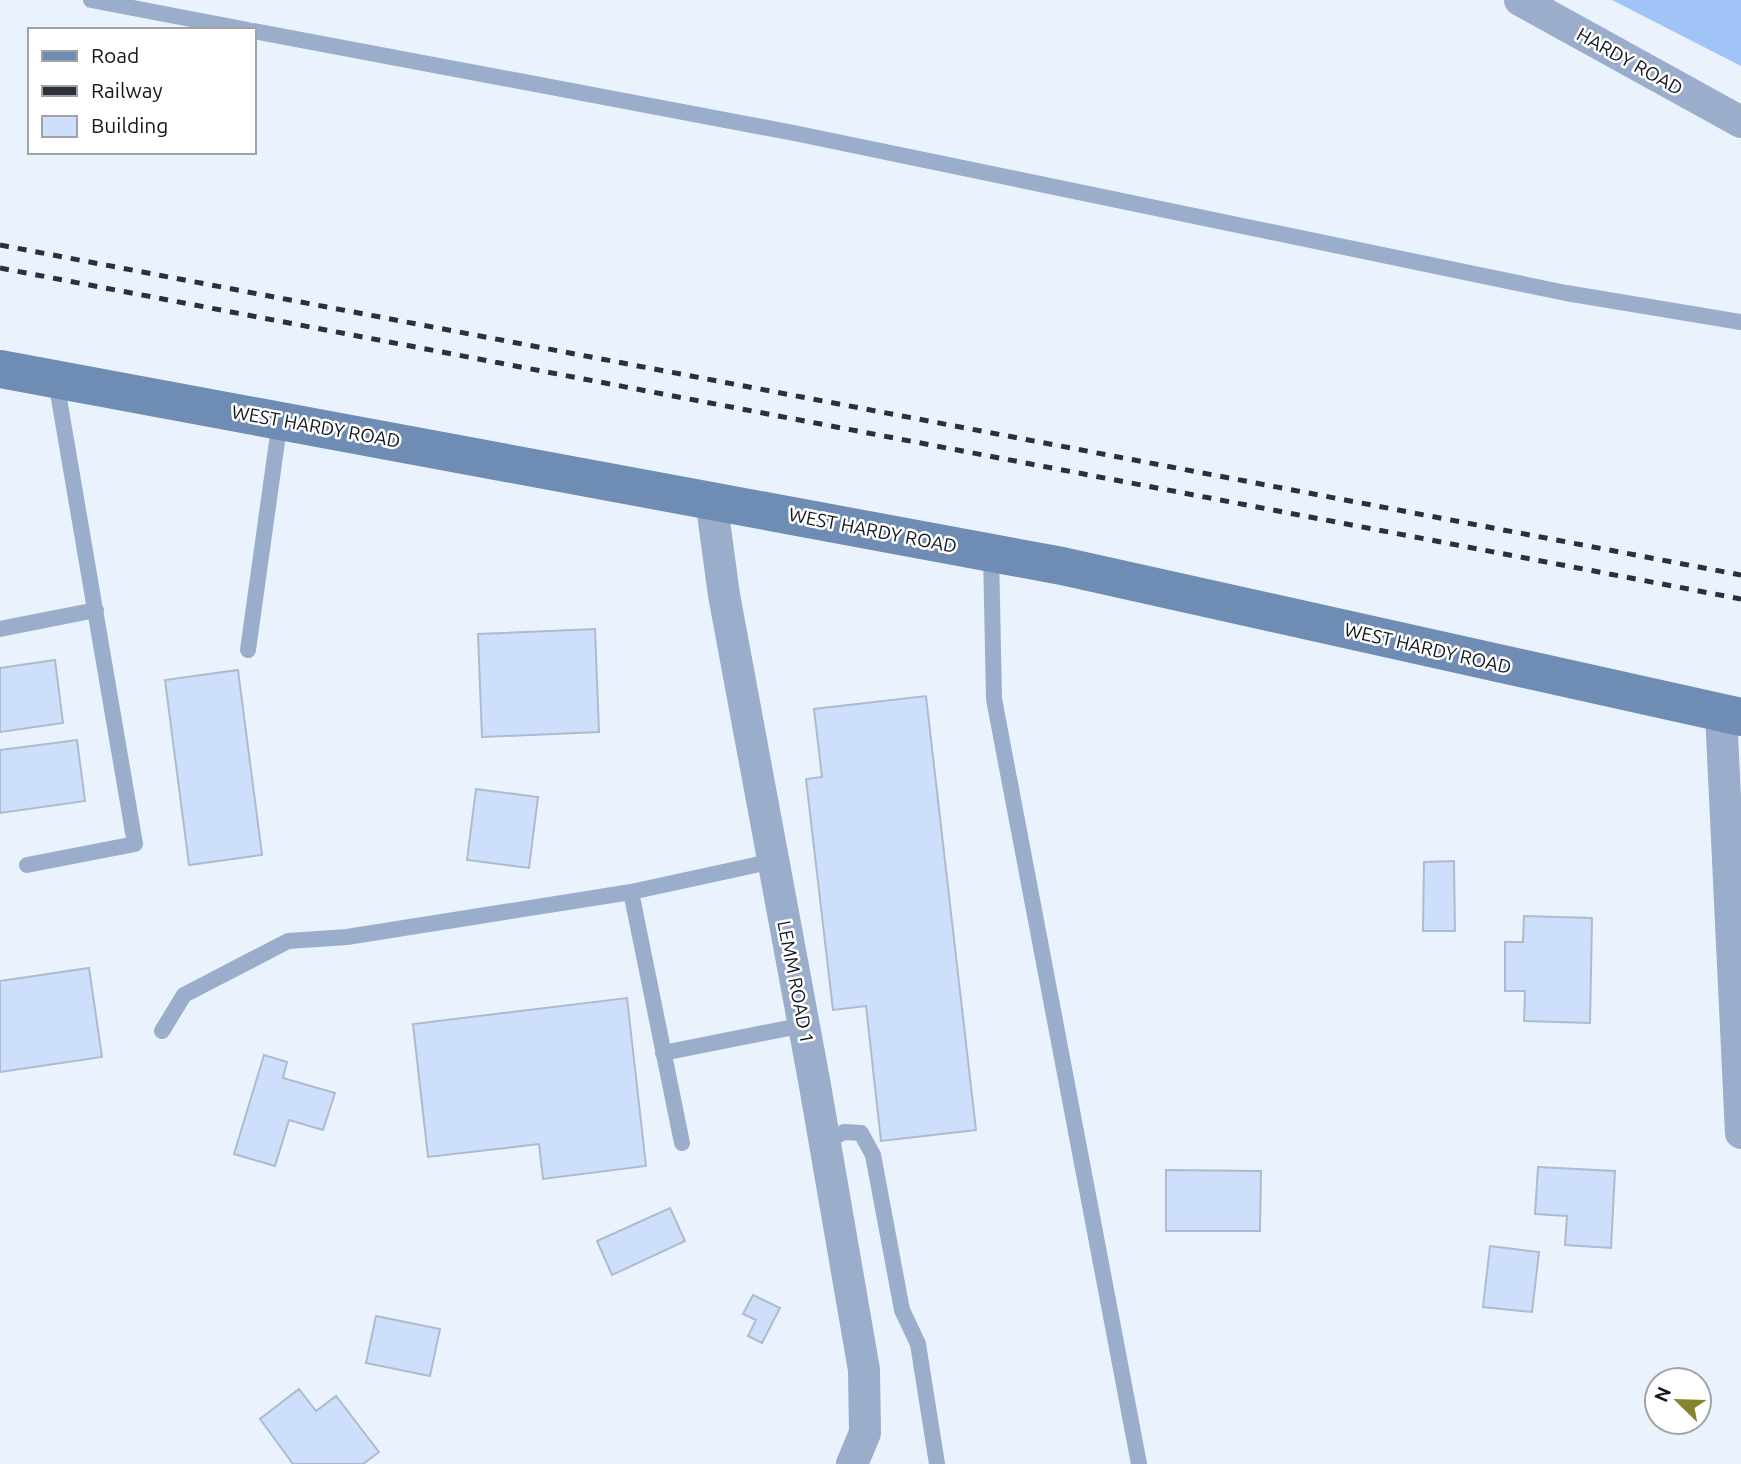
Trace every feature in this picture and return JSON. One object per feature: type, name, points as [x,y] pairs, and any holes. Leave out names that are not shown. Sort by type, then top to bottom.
[{"type":"main road","name":"WEST HARDY ROAD","points":[[0,369],[1062,566],[1731,715]]},
{"type":"street","name":"HARDY ROAD","points":[[1520,0],[1741,122]]},
{"type":"street","name":"LEMM ROAD 1","points":[[711,499],[724,595],[804,1025],[864,1370],[865,1433],[852,1464]]},
{"type":"street","points":[[1731,715],[1741,1133]]},
{"type":"lane","points":[[92,0],[238,28]]},
{"type":"lane","points":[[256,31],[794,133],[1566,293],[1741,322]]},
{"type":"lane","points":[[27,865],[135,844],[55,379]]},
{"type":"lane","points":[[248,650],[280,420]]},
{"type":"lane","points":[[991,552],[994,699],[1139,1464]]},
{"type":"lane","points":[[0,629],[96,610]]},
{"type":"lane","points":[[162,1031],[184,995],[288,941],[347,937],[631,891],[774,861]]},
{"type":"lane","points":[[631,891],[682,1143]]},
{"type":"lane","points":[[663,1053],[804,1025]]},
{"type":"lane","points":[[825,1142],[844,1132],[861,1133],[873,1155],[902,1310],[918,1344],[937,1464]]},
{"type":"shaded area","points":[[1612,0],[1741,0],[1741,66]]},
{"type":"building","points":[[595,629],[599,732],[482,737],[478,634]]},
{"type":"building","points":[[55,660],[63,723],[0,732],[0,668]]},
{"type":"building","points":[[238,670],[262,855],[189,865],[165,680]]},
{"type":"building","points":[[926,696],[976,1130],[881,1141],[866,1006],[833,1010],[806,779],[822,777],[814,709]]},
{"type":"building","points":[[77,740],[85,801],[0,813],[0,750]]},
{"type":"building","points":[[476,789],[538,797],[529,868],[467,860]]},
{"type":"building","points":[[1454,861],[1455,931],[1423,931],[1424,862]]},
{"type":"building","points":[[1524,916],[1592,918],[1590,1023],[1524,1021],[1525,991],[1505,991],[1505,942],[1523,942]]},
{"type":"building","points":[[89,968],[102,1057],[0,1072],[0,981]]},
{"type":"building","points":[[627,998],[646,1166],[543,1179],[539,1144],[428,1157],[413,1024]]},
{"type":"building","points":[[264,1055],[287,1062],[283,1078],[335,1093],[323,1130],[289,1120],[275,1166],[234,1154]]},
{"type":"building","points":[[1538,1167],[1615,1171],[1611,1248],[1565,1245],[1567,1216],[1535,1214]]},
{"type":"building","points":[[1166,1170],[1261,1171],[1260,1231],[1166,1231]]},
{"type":"building","points":[[670,1208],[685,1241],[612,1275],[597,1241]]},
{"type":"building","points":[[1490,1246],[1539,1252],[1532,1312],[1483,1307]]},
{"type":"building","points":[[753,1295],[780,1308],[762,1343],[748,1336],[756,1320],[743,1314]]},
{"type":"building","points":[[376,1316],[440,1329],[430,1376],[366,1363]]},
{"type":"building","points":[[299,1389],[316,1411],[336,1396],[379,1452],[363,1464],[293,1464],[260,1419]]},
{"type":"railway","points":[[0,245],[1741,575]]},
{"type":"railway","points":[[0,268],[1741,599]]}]
